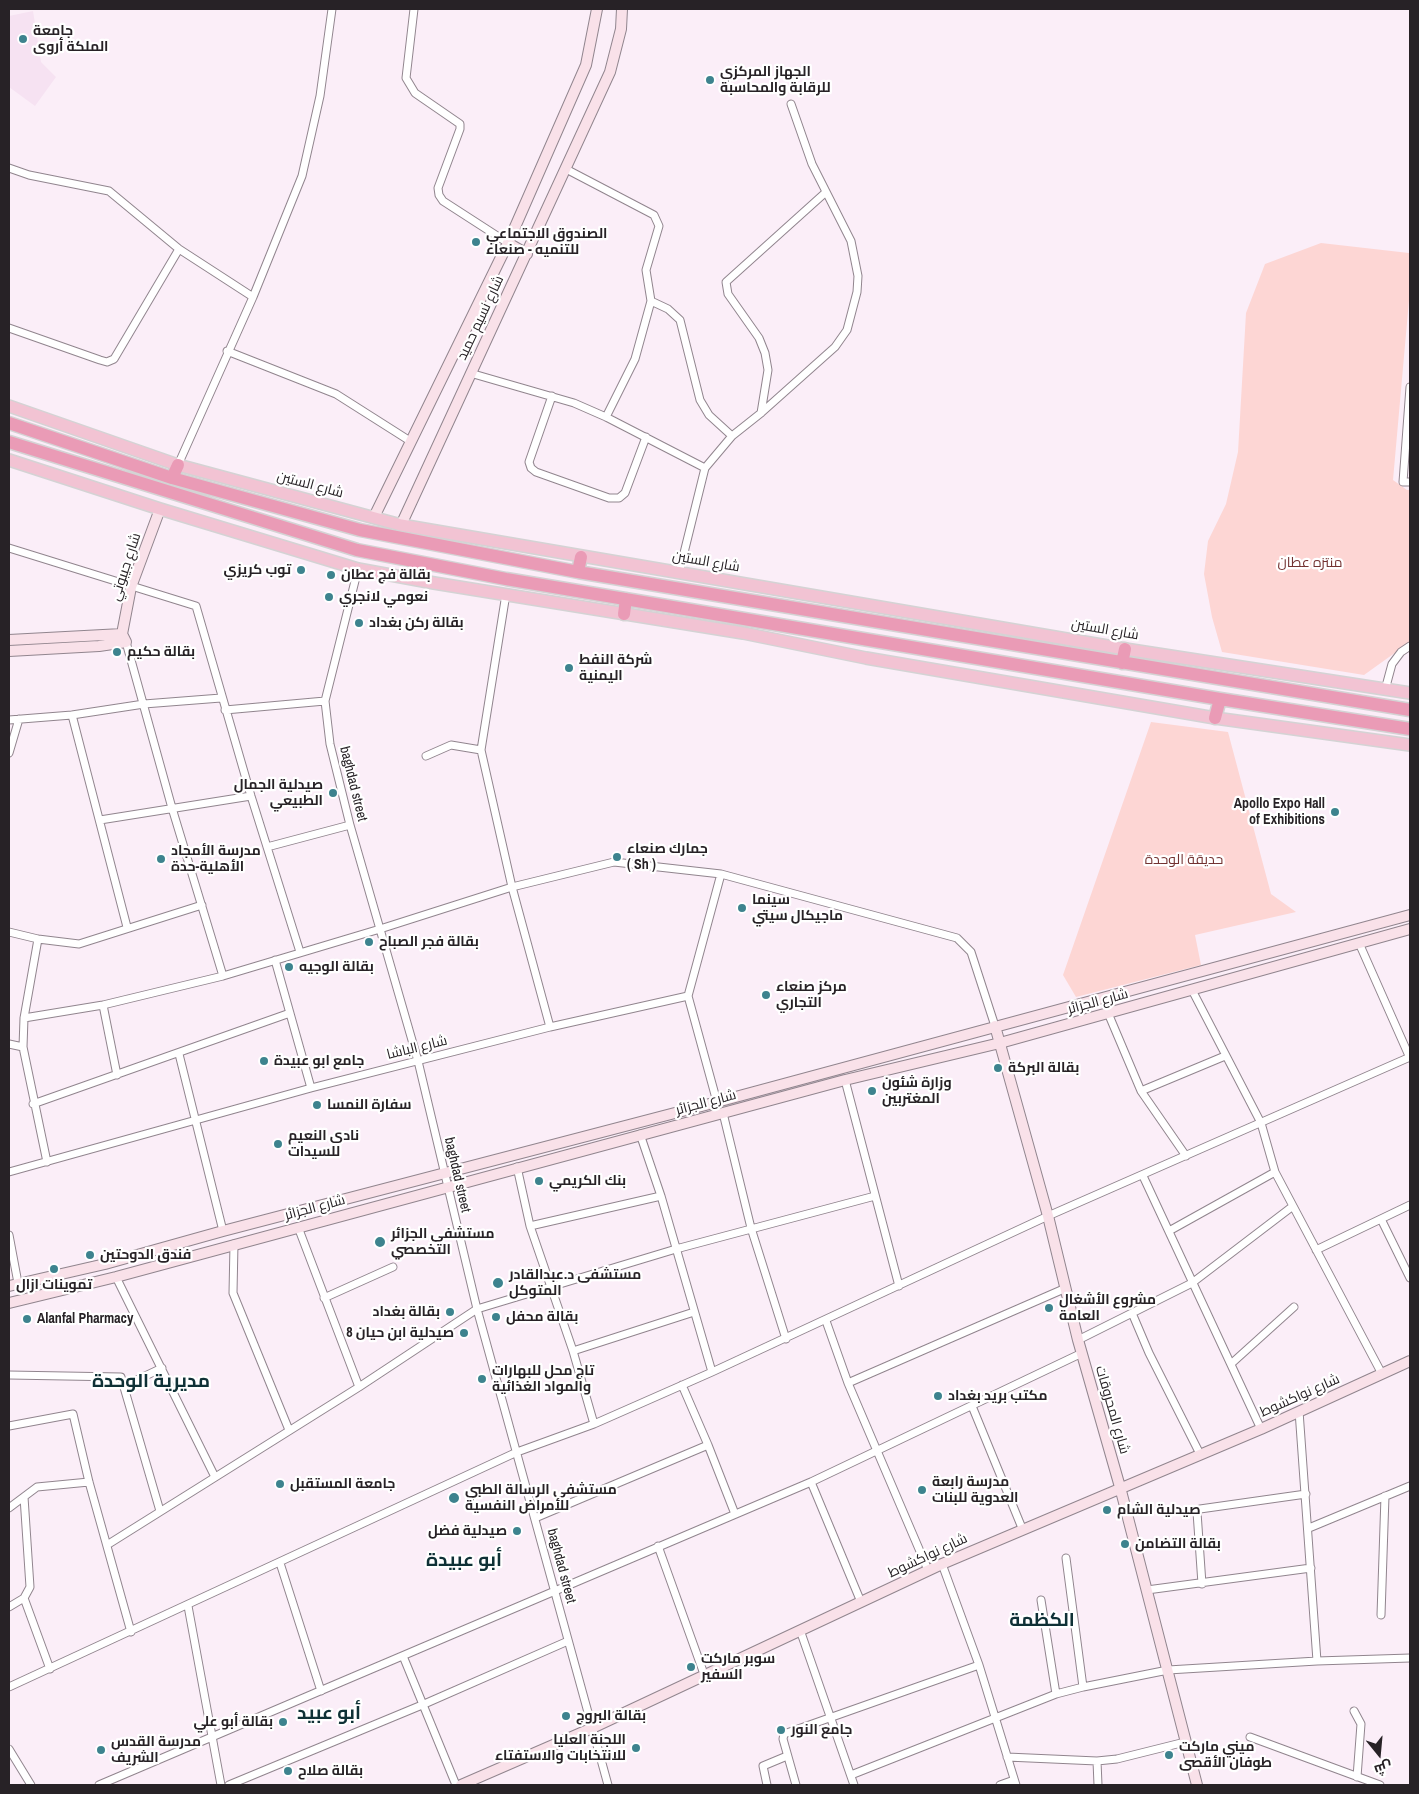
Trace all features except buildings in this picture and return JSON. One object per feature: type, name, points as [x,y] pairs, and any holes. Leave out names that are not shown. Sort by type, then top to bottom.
[{"type":"highway","points":[[9,423],[172,478],[360,530],[578,572],[1410,710]]},
{"type":"highway","points":[[9,442],[357,550],[498,578],[1410,729]]},
{"type":"highway","points":[[172,478],[178,465]]},
{"type":"highway","points":[[578,572],[581,557]]},
{"type":"highway","points":[[624,614],[626,599]]},
{"type":"highway","points":[[1014,663],[1019,646]]},
{"type":"highway","points":[[1122,663],[1125,649]]},
{"type":"highway","points":[[1215,718],[1220,699]]},
{"type":"main road","name":"شارع نسيم حميد","points":[[374,517],[508,243],[586,65],[597,9]]},
{"type":"main road","name":"شارع نسيم حميد","points":[[401,525],[610,72],[621,29],[622,9]]},
{"type":"main road","points":[[508,243],[527,254]]},
{"type":"main road","name":"شارع الستين","points":[[9,406],[178,465],[401,525],[1125,649],[1410,693]]},
{"type":"main road","points":[[9,460],[160,509],[358,569],[1215,718],[1410,745]]},
{"type":"main road","name":"شارع جيبوتي","points":[[124,638],[131,587],[160,509]]},
{"type":"main road","points":[[9,640],[124,638]]},
{"type":"main road","points":[[9,650],[99,646],[124,638]]},
{"type":"main road","name":"شارع الجزائر","points":[[14,1285],[105,1264],[223,1231],[717,1102],[1410,915]]},
{"type":"main road","name":"شارع الجزائر","points":[[9,1303],[116,1277],[448,1188],[517,1167],[845,1080],[1000,1043],[1410,929]]},
{"type":"main road","points":[[1273,951],[1277,966]]},
{"type":"main road","name":"شارع المحروقات","points":[[995,1026],[1048,1216],[1078,1340],[1120,1487],[1197,1785]]},
{"type":"main road","points":[[717,1102],[723,1113]]},
{"type":"main road","points":[[105,1264],[116,1277]]},
{"type":"main road","name":"شارع نواكشوط","points":[[461,1785],[594,1726],[1022,1528],[1261,1429],[1410,1361]]},
{"type":"street","points":[[178,465],[253,297],[302,176],[320,96],[332,9]]},
{"type":"street","points":[[414,9],[406,78],[415,93],[460,124],[438,188],[439,195],[443,201],[508,243]]},
{"type":"street","points":[[679,573],[705,468],[732,436],[761,413],[835,347],[847,330],[857,292],[858,276],[855,255],[845,228],[812,164],[791,104]]},
{"type":"street","points":[[9,168],[29,175],[109,191],[179,249],[253,297]]},
{"type":"street","points":[[566,169],[654,214],[659,226],[646,270],[651,301],[635,358],[606,417]]},
{"type":"street","points":[[761,413],[768,370],[765,353],[759,338],[728,294],[726,282],[826,192]]},
{"type":"street","points":[[9,328],[100,360],[107,362],[114,359],[179,249]]},
{"type":"street","points":[[651,301],[668,309],[680,320],[700,400],[704,409],[732,436]]},
{"type":"street","points":[[227,352],[336,394],[410,441]]},
{"type":"street","points":[[470,373],[552,396],[606,417],[705,468]]},
{"type":"street","points":[[1410,387],[1403,482],[1410,482]]},
{"type":"street","points":[[552,396],[529,462],[531,468],[536,472],[609,498],[619,498],[625,492],[646,437]]},
{"type":"street","points":[[9,548],[196,606],[250,796],[300,952]]},
{"type":"street","name":"baghdad street","points":[[358,569],[325,701],[330,744],[350,826],[418,1061],[443,1174],[477,1309],[568,1641],[594,1726],[608,1785]]},
{"type":"street","points":[[506,594],[481,750],[512,887],[550,1027]]},
{"type":"street","points":[[124,638],[172,808],[223,976]]},
{"type":"street","points":[[1386,690],[1392,664],[1401,652],[1410,646]]},
{"type":"street","points":[[9,720],[72,716],[144,704],[222,698]]},
{"type":"street","points":[[226,710],[325,701]]},
{"type":"street","points":[[72,716],[127,928]]},
{"type":"street","points":[[9,753],[18,719]]},
{"type":"street","points":[[426,756],[452,745],[481,750]]},
{"type":"street","points":[[100,820],[250,796]]},
{"type":"street","points":[[267,847],[350,826]]},
{"type":"street","points":[[24,1018],[102,1005],[223,976],[380,930],[512,887],[614,862],[721,874],[957,938],[971,952],[995,1026]]},
{"type":"street","points":[[717,1102],[688,996],[721,874]]},
{"type":"street","points":[[9,932],[38,939],[78,944],[202,905]]},
{"type":"street","points":[[38,939],[24,1018],[23,1047],[33,1104],[47,1162]]},
{"type":"street","points":[[9,1686],[188,1606],[517,1452],[594,1424],[712,1372],[826,1321],[1048,1216],[1143,1176],[1410,1057],[1359,943]]},
{"type":"street","points":[[275,960],[311,1088]]},
{"type":"street","points":[[1192,990],[1262,1123],[1275,1172],[1382,1374]]},
{"type":"street","name":"شارع الباشا","points":[[9,1172],[311,1088],[550,1027],[688,996]]},
{"type":"street","points":[[102,1005],[117,1075]]},
{"type":"street","points":[[33,1104],[179,1054],[290,1012]]},
{"type":"street","points":[[1108,1013],[1141,1091],[1186,1156]]},
{"type":"street","points":[[9,1044],[23,1047]]},
{"type":"street","points":[[179,1054],[197,1120],[223,1231]]},
{"type":"street","points":[[1141,1091],[1226,1056]]},
{"type":"street","points":[[845,1080],[899,1286]]},
{"type":"street","points":[[723,1113],[751,1228],[786,1339]]},
{"type":"street","points":[[640,1134],[661,1196],[712,1372]]},
{"type":"street","points":[[517,1167],[530,1226],[573,1351],[594,1424]]},
{"type":"street","points":[[1169,1231],[1275,1172]]},
{"type":"street","points":[[1143,1176],[1261,1429]]},
{"type":"street","points":[[530,1226],[661,1196]]},
{"type":"street","points":[[106,1545],[360,1386],[477,1309],[676,1249],[874,1196]]},
{"type":"street","points":[[1316,1250],[1410,1205]]},
{"type":"street","points":[[1078,1340],[1192,1283],[1293,1206]]},
{"type":"street","points":[[1381,1219],[1410,1278]]},
{"type":"street","points":[[298,1227],[324,1298],[360,1386]]},
{"type":"street","points":[[9,1235],[14,1285]]},
{"type":"street","points":[[234,1244],[233,1293],[289,1430]]},
{"type":"street","points":[[324,1298],[393,1267]]},
{"type":"street","points":[[116,1277],[215,1477]]},
{"type":"street","points":[[848,1383],[1066,1288]]},
{"type":"street","points":[[1232,1364],[1294,1306]]},
{"type":"street","points":[[573,1351],[694,1312]]},
{"type":"street","points":[[1132,1313],[1149,1353],[1200,1454]]},
{"type":"street","points":[[826,1321],[848,1383],[928,1570]]},
{"type":"street","points":[[99,1785],[811,1482],[1082,1353]]},
{"type":"street","points":[[124,1386],[162,1368]]},
{"type":"street","points":[[9,1375],[121,1377],[160,1511]]},
{"type":"street","points":[[682,1385],[735,1514]]},
{"type":"street","points":[[972,1406],[1022,1528]]},
{"type":"street","points":[[1299,1412],[1309,1528],[1317,1661]]},
{"type":"street","points":[[9,1426],[73,1414],[89,1482],[130,1632]]},
{"type":"street","points":[[535,1518],[708,1445]]},
{"type":"street","points":[[9,1508],[37,1488],[89,1482]]},
{"type":"street","points":[[811,1482],[861,1602]]},
{"type":"street","points":[[1309,1528],[1410,1486]]},
{"type":"street","points":[[1202,1584],[1197,1512],[1200,1509],[1306,1494]]},
{"type":"street","points":[[1381,1614],[1385,1496]]},
{"type":"street","points":[[9,1606],[24,1598],[30,1587],[24,1498]]},
{"type":"street","points":[[658,1546],[704,1674]]},
{"type":"street","points":[[1066,1558],[1083,1687]]},
{"type":"street","points":[[280,1563],[321,1691]]},
{"type":"street","points":[[942,1564],[978,1665],[1015,1783],[1000,1785]]},
{"type":"street","points":[[1147,1590],[1311,1568]]},
{"type":"street","points":[[24,1598],[50,1669]]},
{"type":"street","points":[[1041,1600],[1056,1694]]},
{"type":"street","points":[[188,1606],[220,1785]]},
{"type":"street","points":[[800,1630],[854,1785]]},
{"type":"street","points":[[230,1785],[422,1705],[568,1641]]},
{"type":"street","points":[[403,1656],[456,1785]]},
{"type":"street","points":[[851,1775],[1056,1694],[1083,1687],[1168,1670],[1317,1661],[1410,1658]]},
{"type":"street","points":[[796,1785],[783,1739],[784,1734],[978,1665]]},
{"type":"street","points":[[1354,1711],[1361,1724],[1357,1777]]},
{"type":"street","points":[[1250,1737],[1380,1785]]},
{"type":"street","points":[[1007,1757],[1097,1761],[1133,1757],[1186,1742]]},
{"type":"street","points":[[9,1749],[31,1785]]},
{"type":"street","points":[[767,1785],[763,1766],[788,1756]]},
{"type":"street","points":[[1097,1761],[1098,1785]]},
{"type":"shaded area","name":"جامعة الملكة أروى","points":[[33,11],[41,62],[56,77],[35,106],[9,87],[9,16]]},
{"type":"green space","name":"منتزه عطان","points":[[1321,243],[1409,253],[1410,289],[1393,480],[1407,490],[1410,490],[1410,642],[1364,675],[1222,652],[1212,617],[1204,574],[1208,541],[1226,504],[1238,452],[1246,313],[1265,264]]},
{"type":"green space","name":"حديقة الوحدة","points":[[1151,722],[1228,732],[1271,894],[1296,912],[1195,935],[1201,965],[1076,997],[1063,975]]},
{"type":"place","name":"جامعة الملكة أروى","points":[[23,39]]},
{"type":"place","name":"الجهاز المركزي للرقابة والمحاسبة","points":[[710,80]]},
{"type":"place","name":"الصندوق الاجتماعي للتنميه - صنعاء","points":[[476,242]]},
{"type":"place","name":"توب كريزي","points":[[301,570]]},
{"type":"place","name":"بقالة فج عطان","points":[[331,575]]},
{"type":"place","name":"نعومي لانجري","points":[[329,597]]},
{"type":"place","name":"بقالة ركن بغداد","points":[[359,623]]},
{"type":"place","name":"بقالة حكيم","points":[[117,652]]},
{"type":"place","name":"شركة النفط اليمنية","points":[[569,668]]},
{"type":"place","name":"صيدلية الجمال الطبيعي","points":[[333,793]]},
{"type":"place","name":"Apollo Expo Hall of Exhibitions","points":[[1335,812]]},
{"type":"place","name":"جمارك صنعاء ( Sh )","points":[[617,857]]},
{"type":"place","name":"مدرسة الأمجاد الأهلية-حدة","points":[[161,859]]},
{"type":"place","name":"سينما ماجيكال سيتي","points":[[742,908]]},
{"type":"place","name":"بقالة فجر الصباح","points":[[369,942]]},
{"type":"place","name":"بقالة الوجيه","points":[[289,967]]},
{"type":"place","name":"مركز صنعاء التجاري","points":[[766,995]]},
{"type":"place","name":"جامع ابو عبيدة","points":[[264,1061]]},
{"type":"place","name":"بقالة البركة","points":[[998,1068]]},
{"type":"place","name":"وزارة شئون المغتربين","points":[[872,1091]]},
{"type":"place","name":"سفارة النمسا","points":[[317,1105]]},
{"type":"place","name":"نادي النعيم للسيدات","points":[[278,1144]]},
{"type":"place","name":"بنك الكريمي","points":[[539,1181]]},
{"type":"place","name":"مستشفى الجزائر التخصصي","points":[[380,1242]]},
{"type":"place","name":"فندق الدوحتين","points":[[90,1255]]},
{"type":"place","name":"تموينات ازال","points":[[54,1269]]},
{"type":"place","name":"مستشفى د.عبدالقادر المتوكل","points":[[498,1283]]},
{"type":"place","name":"مشروع الأشغال العامة","points":[[1049,1308]]},
{"type":"place","name":"بقالة بغداد","points":[[450,1312]]},
{"type":"place","name":"بقالة محفل","points":[[496,1317]]},
{"type":"place","name":"Alanfal Pharmacy","points":[[27,1319]]},
{"type":"place","name":"صيدلية ابن حيان 8","points":[[464,1333]]},
{"type":"place","name":"تاج محل للبهارات والمواد الغذائية","points":[[482,1379]]},
{"type":"place","name":"مكتب بريد بغداد","points":[[938,1396]]},
{"type":"place","name":"جامعة المستقبل","points":[[280,1484]]},
{"type":"place","name":"مدرسة رابعة العدوية للبنات","points":[[922,1490]]},
{"type":"place","name":"مستشفى الرسالة الطبي للأمراض النفسية","points":[[454,1498]]},
{"type":"place","name":"صيدلية الشام","points":[[1107,1510]]},
{"type":"place","name":"صيدلية فضل","points":[[517,1531]]},
{"type":"place","name":"بقالة التضامن","points":[[1125,1544]]},
{"type":"place","name":"سوبر ماركت السفير","points":[[691,1667]]},
{"type":"place","name":"بقالة البروج","points":[[566,1716]]},
{"type":"place","name":"بقالة أبو علي","points":[[283,1722]]},
{"type":"place","name":"جامع النور","points":[[781,1730]]},
{"type":"place","name":"اللجنة العليا للانتخابات والاستفتاء","points":[[636,1748]]},
{"type":"place","name":"مدرسة القدس الشريف","points":[[101,1750]]},
{"type":"place","name":"ميني ماركت طوفان الأقصى","points":[[1169,1755]]},
{"type":"place","name":"بقالة صلاح","points":[[288,1771]]},
{"type":"district","name":"مديرية الوحدة","points":[[151,1382]]},
{"type":"district","name":"أبو عبيدة","points":[[464,1561]]},
{"type":"district","name":"الكظمة","points":[[1042,1621]]},
{"type":"district","name":"أبو عبيد","points":[[329,1714]]}]
